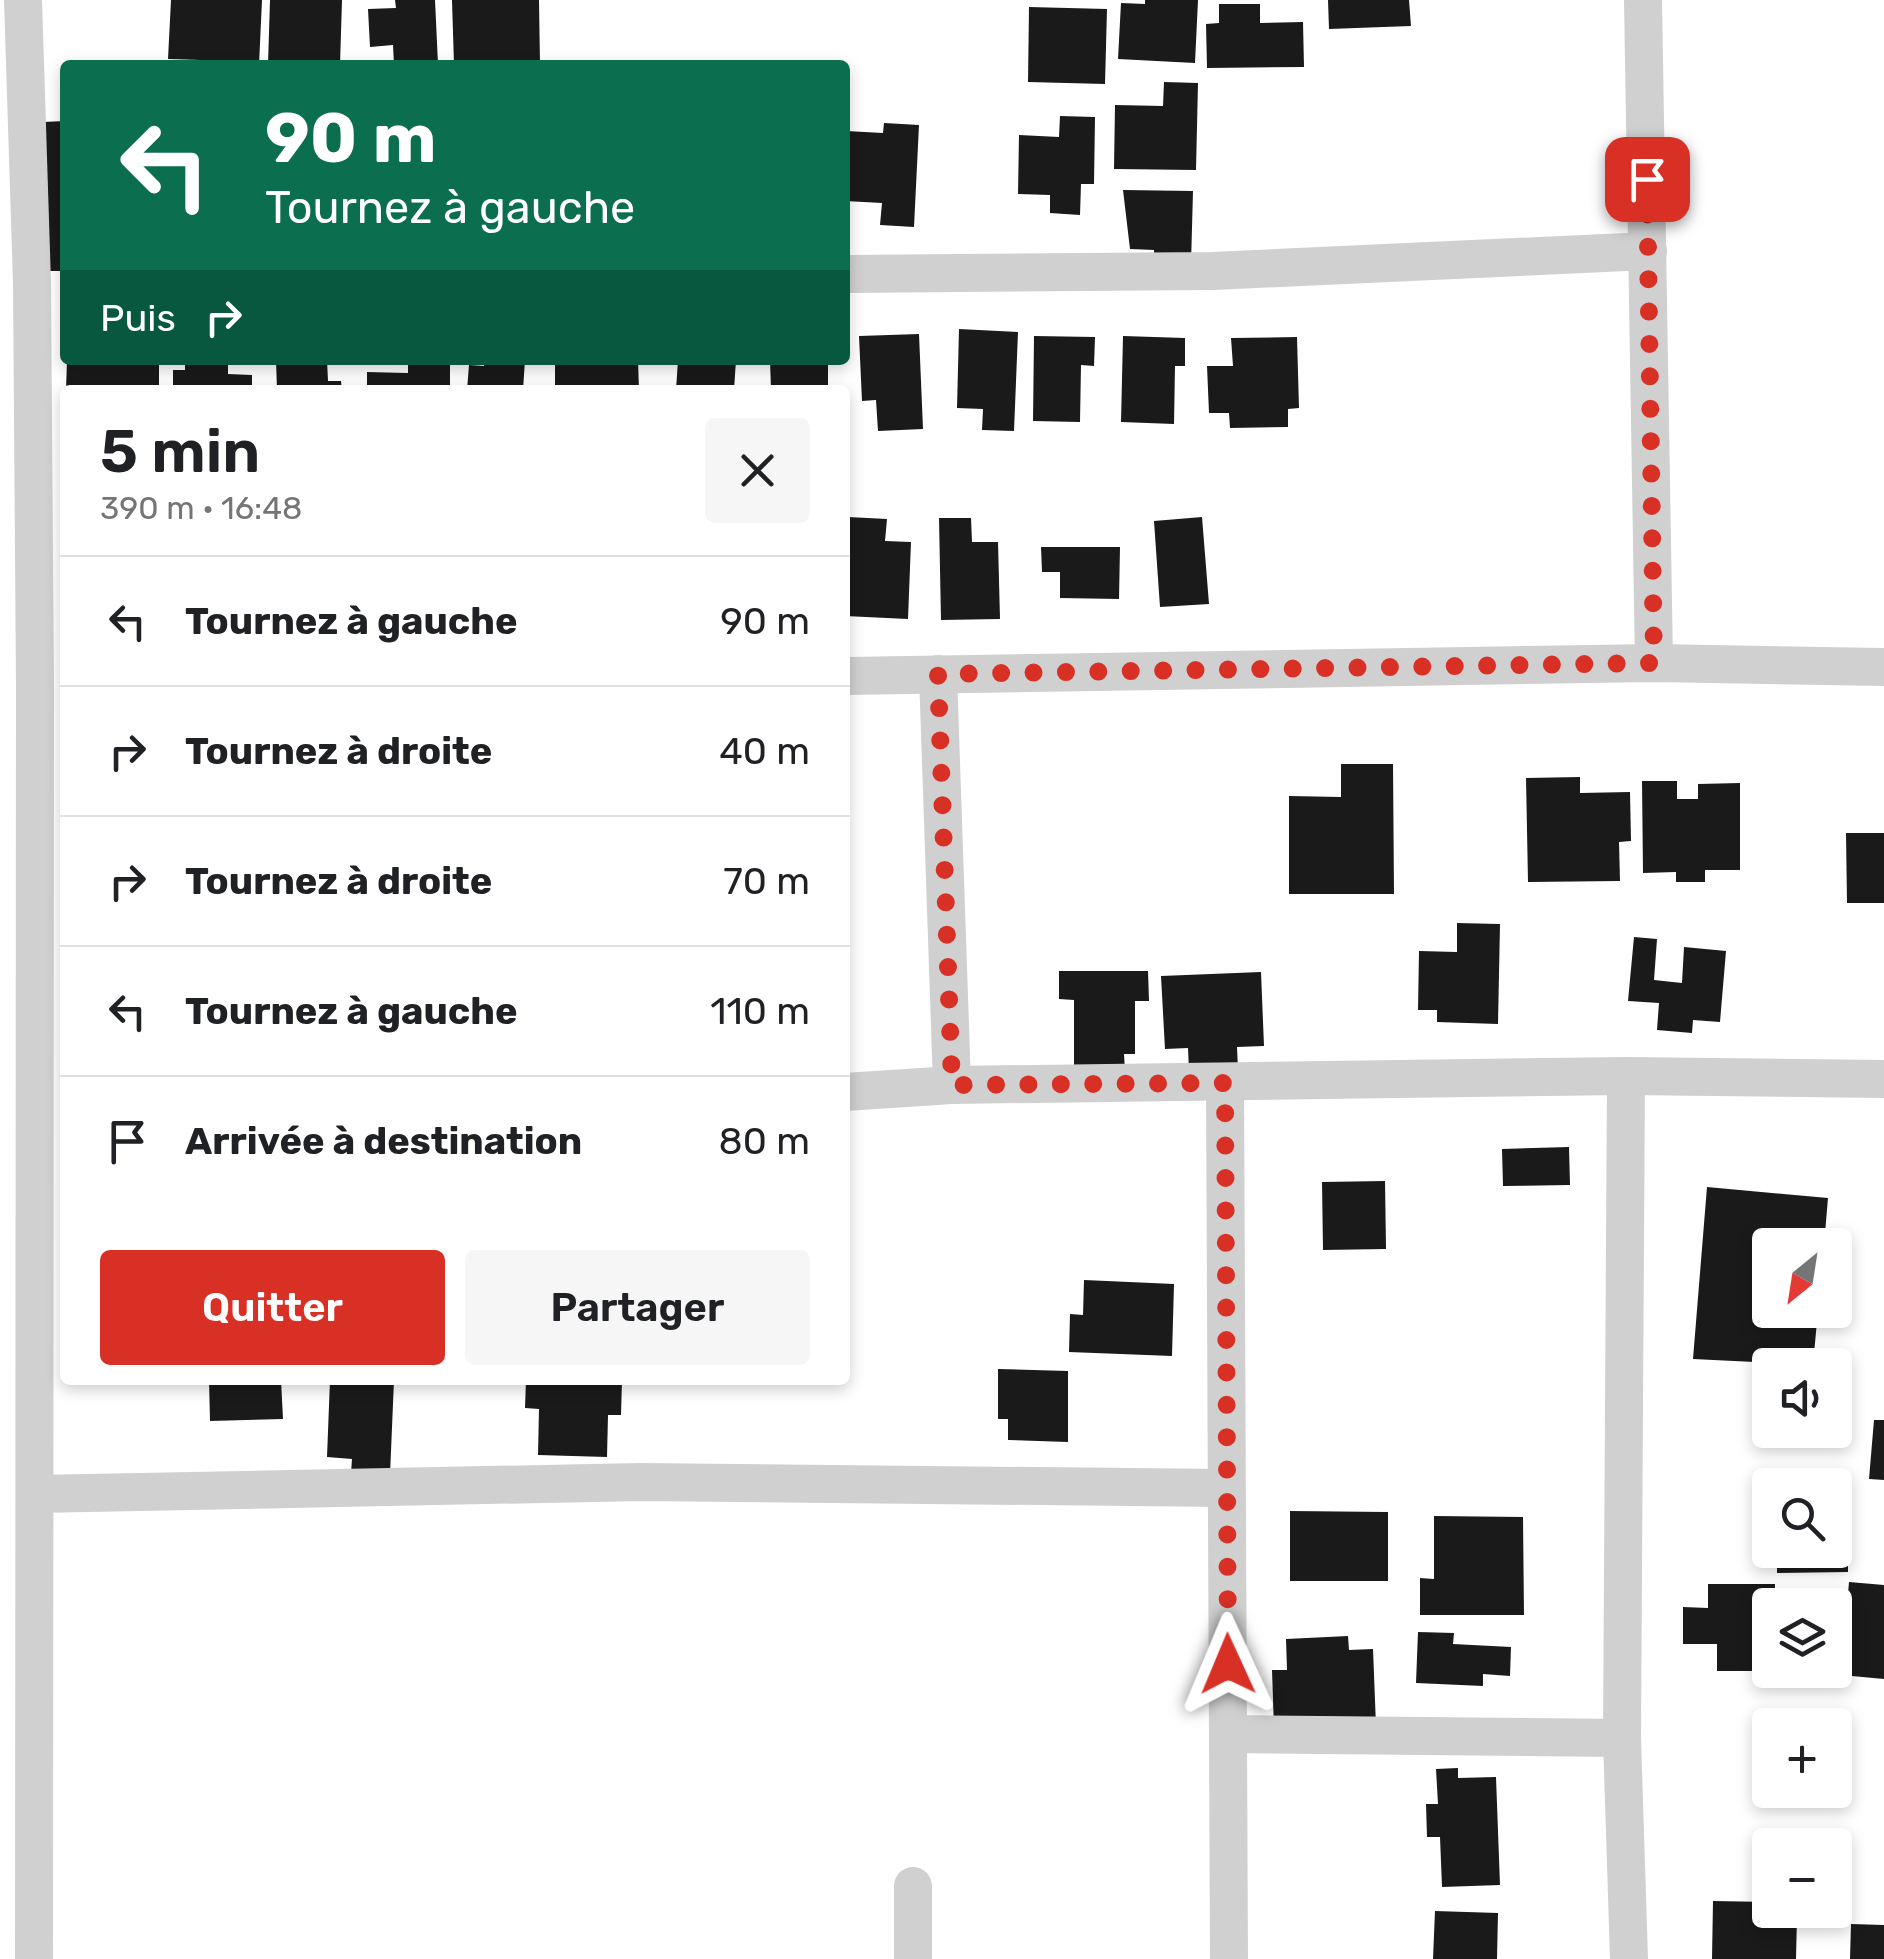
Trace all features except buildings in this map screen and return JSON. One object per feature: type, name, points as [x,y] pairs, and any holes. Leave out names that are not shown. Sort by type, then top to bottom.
[{"type":"street","points":[[23,0],[11,97],[48,283],[50,1103],[36,1494],[34,1959]]},
{"type":"street","points":[[1644,0],[1654,663]]},
{"type":"street","points":[[850,274],[1213,271],[1648,251]]},
{"type":"street","points":[[850,676],[1654,663],[1884,667]]},
{"type":"street","points":[[938,674],[952,1085]]},
{"type":"street","points":[[850,1092],[952,1085],[1626,1076],[1884,1079]]},
{"type":"street","points":[[1626,1076],[1622,1738],[1629,1959]]},
{"type":"street","points":[[1225,1083],[1229,1959]]},
{"type":"street","points":[[36,1494],[641,1482],[1224,1488]]},
{"type":"street","points":[[1229,1734],[1622,1738]]},
{"type":"street","points":[[912,1886],[912,1959]]},
{"type":"route","points":[[1228,1664],[1224,1488],[1225,1083],[952,1085],[938,674],[1654,663],[1647,179]]}]
